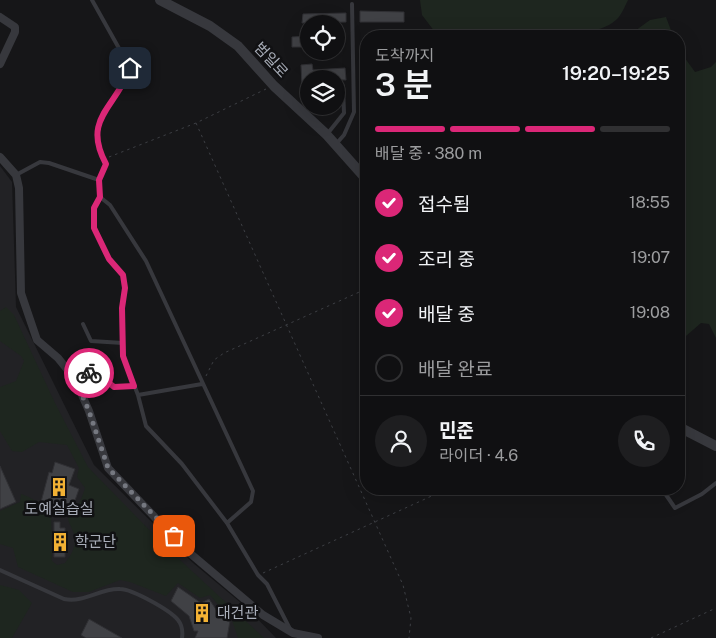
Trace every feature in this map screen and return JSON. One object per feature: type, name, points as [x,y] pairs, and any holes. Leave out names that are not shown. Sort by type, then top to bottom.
[{"type":"street","name":"범일로","points":[[160,0],[222,34],[254,62],[274,86],[336,144],[360,173]]},
{"type":"street","points":[[0,17],[15,27],[15,32],[0,64]]},
{"type":"street","points":[[0,157],[16,175],[21,207],[20,293],[37,340],[58,358],[75,379],[89,411],[104,460],[112,474],[185,549],[264,615],[292,633],[318,638]]},
{"type":"street","points":[[685,430],[716,446]]},
{"type":"lane","points":[[92,0],[130,68],[127,78],[102,115],[97,126],[98,150],[106,164],[99,180],[100,197],[94,208],[94,228],[109,259],[123,275],[125,288],[122,308],[123,356],[138,395],[146,426],[182,464],[227,522],[258,575],[267,584],[292,633]]},
{"type":"lane","points":[[336,144],[344,134],[354,112],[352,4]]},
{"type":"lane","points":[[326,134],[338,124],[343,115]]},
{"type":"lane","points":[[16,175],[40,162],[49,163],[99,180]]},
{"type":"lane","points":[[100,197],[110,205],[146,261],[253,491],[251,502],[227,522]]},
{"type":"lane","points":[[83,324],[91,342],[123,342]]},
{"type":"lane","points":[[75,379],[95,371],[114,387],[134,386]]},
{"type":"lane","points":[[138,395],[202,384]]},
{"type":"lane","points":[[666,495],[675,508],[702,494],[716,483]]},
{"type":"lane","points":[[0,570],[64,599],[75,601],[113,589],[128,590],[170,613],[178,620],[183,631],[182,638]]},
{"type":"path","points":[[106,164],[110,156],[116,152],[196,123],[274,86]]},
{"type":"path","points":[[196,123],[360,489]]},
{"type":"path","points":[[202,384],[214,360],[286,324],[360,291]]},
{"type":"path","points":[[363,495],[403,585],[411,618],[409,638]]},
{"type":"path","points":[[258,575],[435,495]]},
{"type":"path","points":[[651,638],[716,608]]},
{"type":"shaded area","points":[[420,0],[628,0],[616,20],[594,30],[433,30],[422,15]]},
{"type":"shaded area","points":[[666,17],[671,30],[636,30],[650,20]]},
{"type":"shaded area","points":[[685,58],[695,72],[711,67],[716,62],[716,338],[709,324],[701,323],[685,337]]},
{"type":"shaded area","points":[[0,166],[12,182],[16,307],[94,465],[193,563],[247,608],[276,638],[0,638]]},
{"type":"shaded area","points":[[6,307],[14,315],[55,403],[88,467],[165,546],[264,638],[238,638],[229,611],[220,607],[210,595],[200,598],[178,583],[166,596],[120,580],[89,592],[73,592],[18,567],[13,548],[0,544],[0,511],[20,502],[21,494],[51,510],[52,561],[57,565],[65,563],[72,553],[75,538],[68,518],[69,514],[77,506],[85,488],[77,477],[79,468],[67,445],[39,442],[22,452],[12,451],[0,431],[0,387],[16,381],[24,361],[21,356],[0,341],[0,311]]},
{"type":"shaded area","points":[[0,585],[19,590],[32,603],[12,638],[0,638]]},
{"type":"building","points":[[360,11],[404,12],[404,22],[360,22]]},
{"type":"building","points":[[346,13],[346,22],[345,15],[303,14]]},
{"type":"building","points":[[292,37],[300,37],[300,47],[292,47]]},
{"type":"building","points":[[312,64],[313,70],[301,70],[301,65]]},
{"type":"building","points":[[345,68],[346,80],[345,70],[313,70]]},
{"type":"building","name":"도예실습실","points":[[55,462],[75,469],[69,485],[79,489],[73,506],[63,502],[60,509],[41,502],[49,472],[52,473]]},
{"type":"building","points":[[0,466],[16,502],[0,509]]},
{"type":"building","name":"학군단","points":[[54,522],[60,522],[60,528],[65,528],[65,557],[54,557]]},
{"type":"building","name":"대건관","points":[[178,587],[201,603],[209,599],[219,614],[225,611],[230,621],[227,638],[195,638],[198,631],[194,631],[189,616],[171,601]]},
{"type":"building","points":[[89,619],[122,638],[86,638],[81,635]]},
{"type":"way so far","points":[[89,373],[75,379],[89,411],[108,468],[174,536]]},
{"type":"place","name":"도예실습실","points":[[59,487]]},
{"type":"place","name":"학군단","points":[[60,542]]},
{"type":"place","name":"대건관","points":[[202,613]]},
{"type":"route","points":[[89,373],[95,371],[114,387],[134,386],[123,356],[122,308],[125,288],[123,275],[109,259],[94,228],[94,208],[100,197],[99,180],[106,164],[98,150],[97,126],[102,115],[127,78],[130,68]]}]
